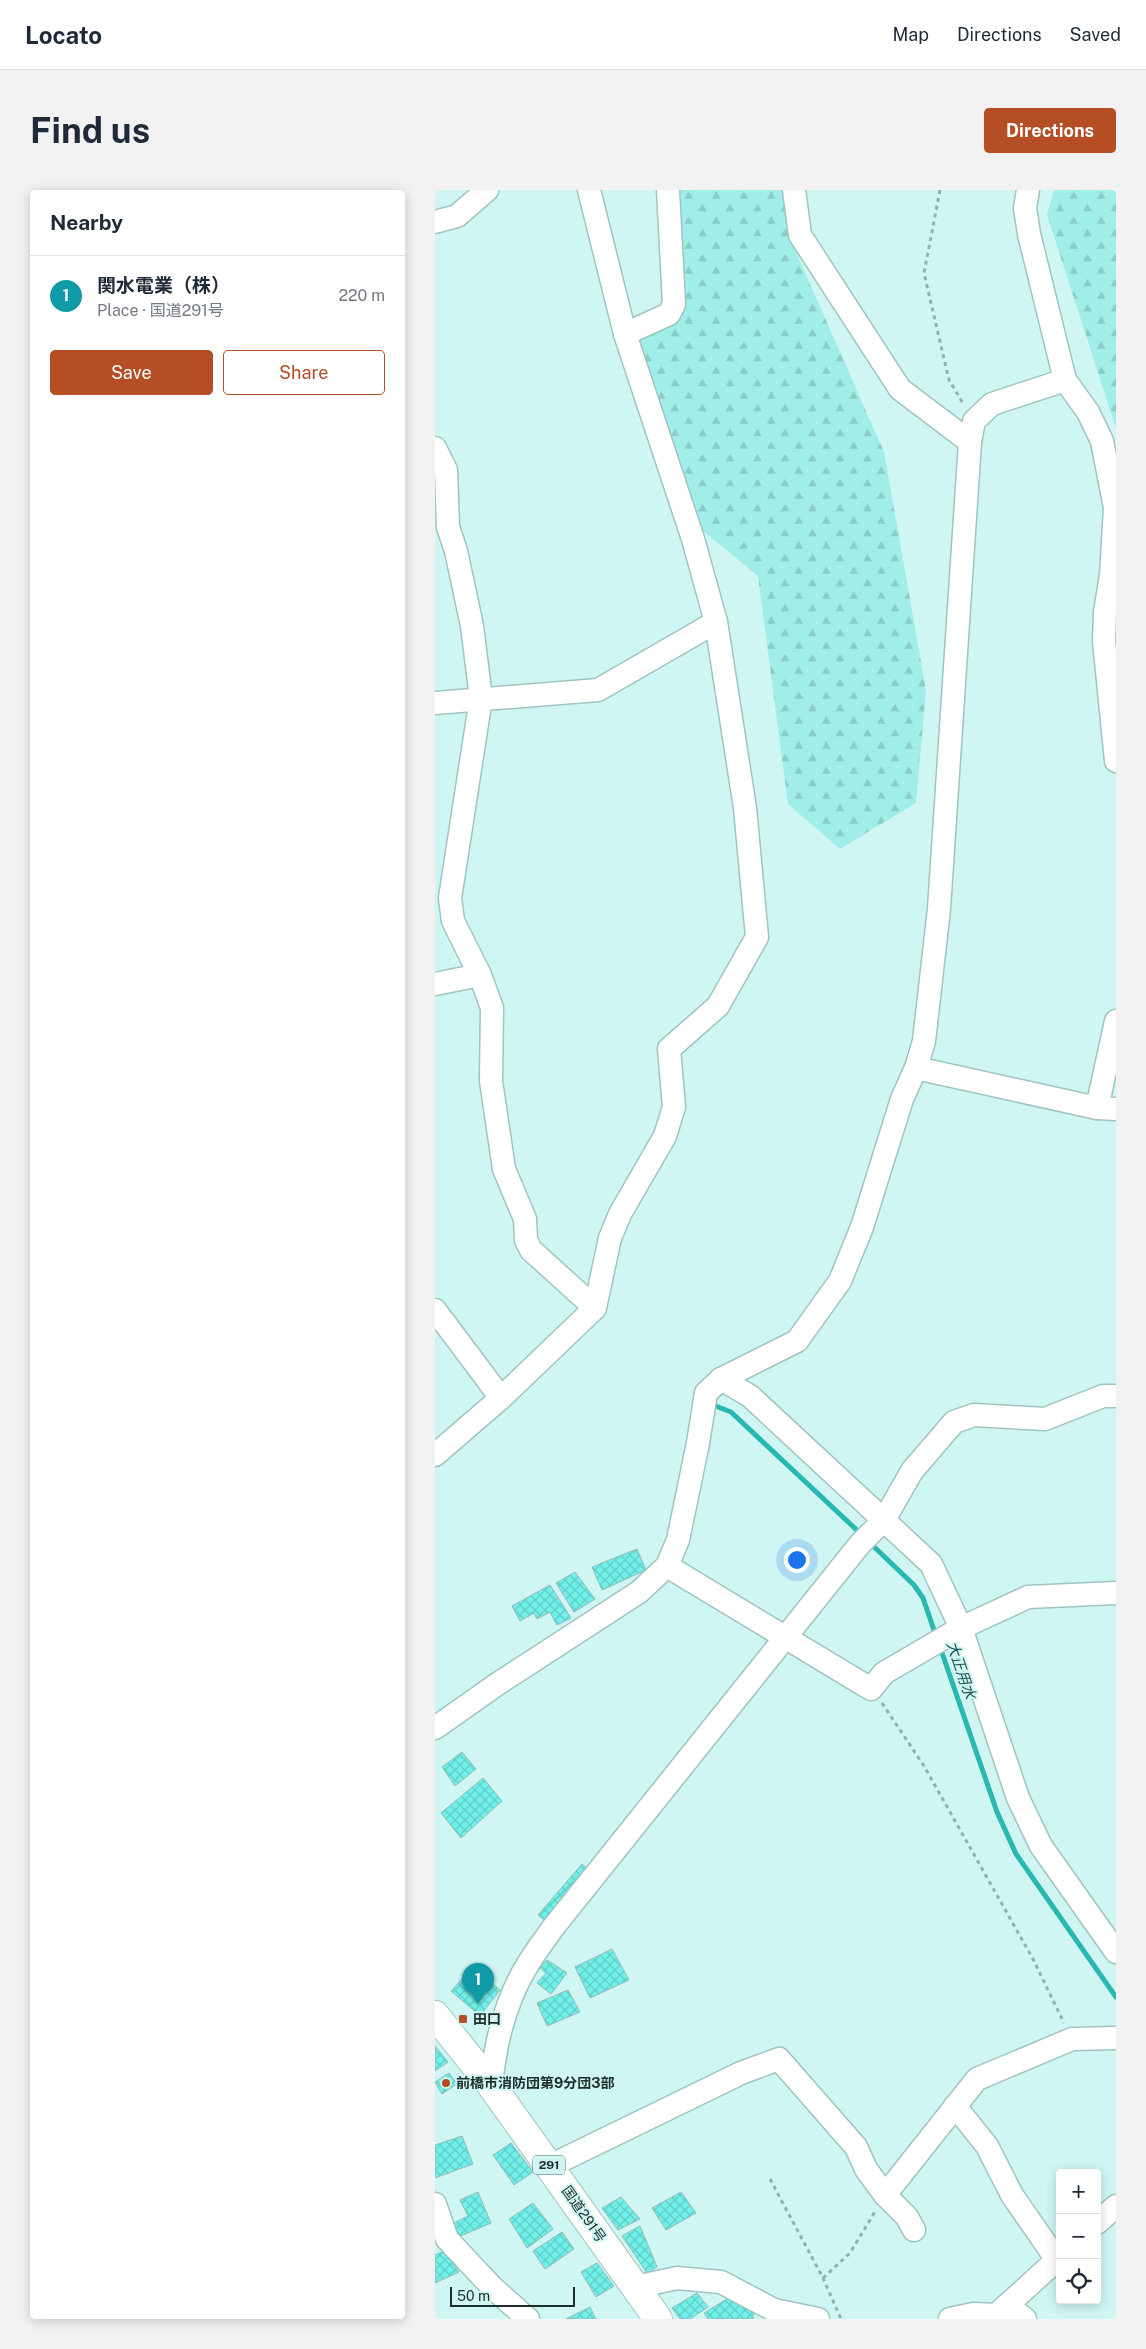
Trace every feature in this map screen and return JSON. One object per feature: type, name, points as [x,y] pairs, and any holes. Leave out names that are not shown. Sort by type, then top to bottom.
[{"type":"highway","name":"国道291号","points":[[435,2015],[491,2085],[658,2319]]},
{"type":"street","points":[[435,222],[457,216],[487,190]]},
{"type":"street","points":[[435,1455],[501,1398],[595,1308],[610,1238],[620,1214],[665,1136],[674,1107],[669,1049],[718,1006],[757,937],[745,808],[716,622],[693,539],[625,334],[589,190]]},
{"type":"street","points":[[625,334],[669,314],[673,304],[668,190]]},
{"type":"street","points":[[794,190],[800,235],[900,389],[972,431]]},
{"type":"street","points":[[1028,190],[1025,208],[1029,234],[1065,380],[1087,412],[1102,441],[1115,508],[1111,575],[1105,612],[1104,641],[1116,761]]},
{"type":"street","points":[[435,1728],[496,1684],[639,1592],[667,1566],[678,1540],[706,1393],[721,1379],[797,1341],[840,1281],[862,1228],[902,1099],[916,1068],[924,1041],[939,909],[972,431],[992,404],[1065,380]]},
{"type":"street","points":[[435,448],[446,470],[448,527],[456,551],[472,626],[481,698],[449,898],[453,920],[492,1008],[491,1080],[504,1169],[525,1219],[526,1240],[531,1250],[595,1308]]},
{"type":"street","points":[[435,703],[598,690],[716,622]]},
{"type":"street","points":[[435,984],[479,975]]},
{"type":"street","points":[[916,1068],[1106,1108],[1116,1021]]},
{"type":"street","points":[[435,1310],[501,1398]]},
{"type":"street","points":[[721,1379],[750,1396],[879,1523],[931,1564],[947,1636],[1018,1798],[1041,1846],[1116,1952]]},
{"type":"street","points":[[491,2085],[494,2056],[503,2026],[527,1966],[552,1930],[786,1636],[879,1523],[912,1471],[953,1422],[974,1415],[1045,1419],[1103,1396],[1116,1396]]},
{"type":"street","points":[[667,1566],[871,1689],[884,1673],[947,1636],[1028,1597],[1116,1593]]},
{"type":"street","points":[[885,2194],[977,2079],[1072,2039],[1116,2038]]},
{"type":"street","points":[[550,2166],[741,2073],[779,2059],[856,2148],[866,2169],[885,2194],[907,2217],[915,2230]]},
{"type":"street","points":[[955,2106],[987,2146],[1012,2195],[1056,2255]]},
{"type":"street","points":[[435,2204],[447,2239],[492,2287],[528,2319]]},
{"type":"street","points":[[1101,2219],[1116,2206]]},
{"type":"street","points":[[998,2313],[1057,2259]]},
{"type":"street","points":[[635,2287],[677,2278],[721,2282],[774,2310],[818,2319]]},
{"type":"street","points":[[950,2319],[973,2314],[998,2313],[1025,2319]]},
{"type":"path","points":[[940,190],[924,273],[949,380],[972,431]]},
{"type":"path","points":[[871,1689],[924,1766],[1033,1959],[1072,2039]]},
{"type":"path","points":[[770,2179],[823,2278],[841,2319]]},
{"type":"path","points":[[823,2278],[850,2253],[885,2194]]},
{"type":"green space","points":[[677,190],[786,190],[795,250],[884,452],[926,690],[916,803],[840,849],[788,804],[758,576],[697,526],[637,338],[681,317]]},
{"type":"green space","points":[[1054,190],[1116,190],[1116,428],[1047,215]]},
{"type":"building","points":[[637,1549],[646,1570],[602,1590],[592,1567]]},
{"type":"building","points":[[575,1572],[595,1599],[574,1612],[556,1583]]},
{"type":"building","points":[[550,1585],[571,1618],[557,1625],[550,1612],[537,1619],[534,1613],[520,1621],[512,1606]]},
{"type":"building","points":[[462,1752],[476,1769],[455,1786],[442,1767]]},
{"type":"building","points":[[483,1778],[502,1801],[461,1838],[441,1813]]},
{"type":"building","points":[[582,1864],[592,1873],[550,1924],[538,1915]]},
{"type":"building","points":[[612,1949],[629,1980],[590,1998],[575,1967]]},
{"type":"building","points":[[547,1960],[567,1973],[551,1994],[537,1983],[546,1973],[540,1968]]},
{"type":"building","points":[[473,1967],[500,1990],[480,2016],[451,1991]]},
{"type":"building","points":[[568,1990],[580,2012],[547,2026],[537,2003]]},
{"type":"building","points":[[435,2046],[448,2062],[435,2071]]},
{"type":"building","name":"前橋市消防団第9分団3部","points":[[449,2073],[457,2084],[442,2094],[435,2082]]},
{"type":"building","points":[[462,2136],[473,2164],[435,2178],[435,2145]]},
{"type":"building","points":[[511,2143],[533,2172],[514,2185],[493,2155]]},
{"type":"building","points":[[478,2192],[491,2223],[456,2238],[450,2225],[468,2216],[460,2200]]},
{"type":"building","points":[[681,2192],[696,2213],[666,2230],[652,2208]]},
{"type":"building","points":[[621,2197],[640,2219],[618,2230],[602,2208]]},
{"type":"building","points":[[533,2203],[553,2229],[527,2248],[509,2219]]},
{"type":"building","points":[[640,2226],[657,2267],[647,2273],[622,2236]]},
{"type":"building","points":[[562,2232],[574,2249],[545,2269],[533,2251]]},
{"type":"building","points":[[444,2251],[459,2272],[435,2283],[435,2255]]},
{"type":"building","points":[[597,2263],[614,2286],[596,2297],[581,2272]]},
{"type":"building","points":[[697,2293],[708,2307],[690,2319],[680,2319],[672,2308]]},
{"type":"building","points":[[730,2297],[758,2311],[752,2316],[754,2319],[708,2319],[704,2313]]},
{"type":"building","points":[[590,2307],[596,2319],[566,2319]]},
{"type":"waterway","name":"大正用水","points":[[713,1405],[731,1412],[861,1534]]},
{"type":"waterway","name":"大正用水","points":[[869,1542],[914,1585],[923,1598],[936,1636]]},
{"type":"waterway","name":"大正用水","points":[[940,1647],[997,1812],[1016,1854],[1116,1997]]},
{"type":"place","name":"関水電業（株）","points":[[478,2004]]},
{"type":"place","name":"田口","points":[[463,2019]]},
{"type":"place","name":"前橋市消防団第9分団3部","points":[[446,2083]]}]
